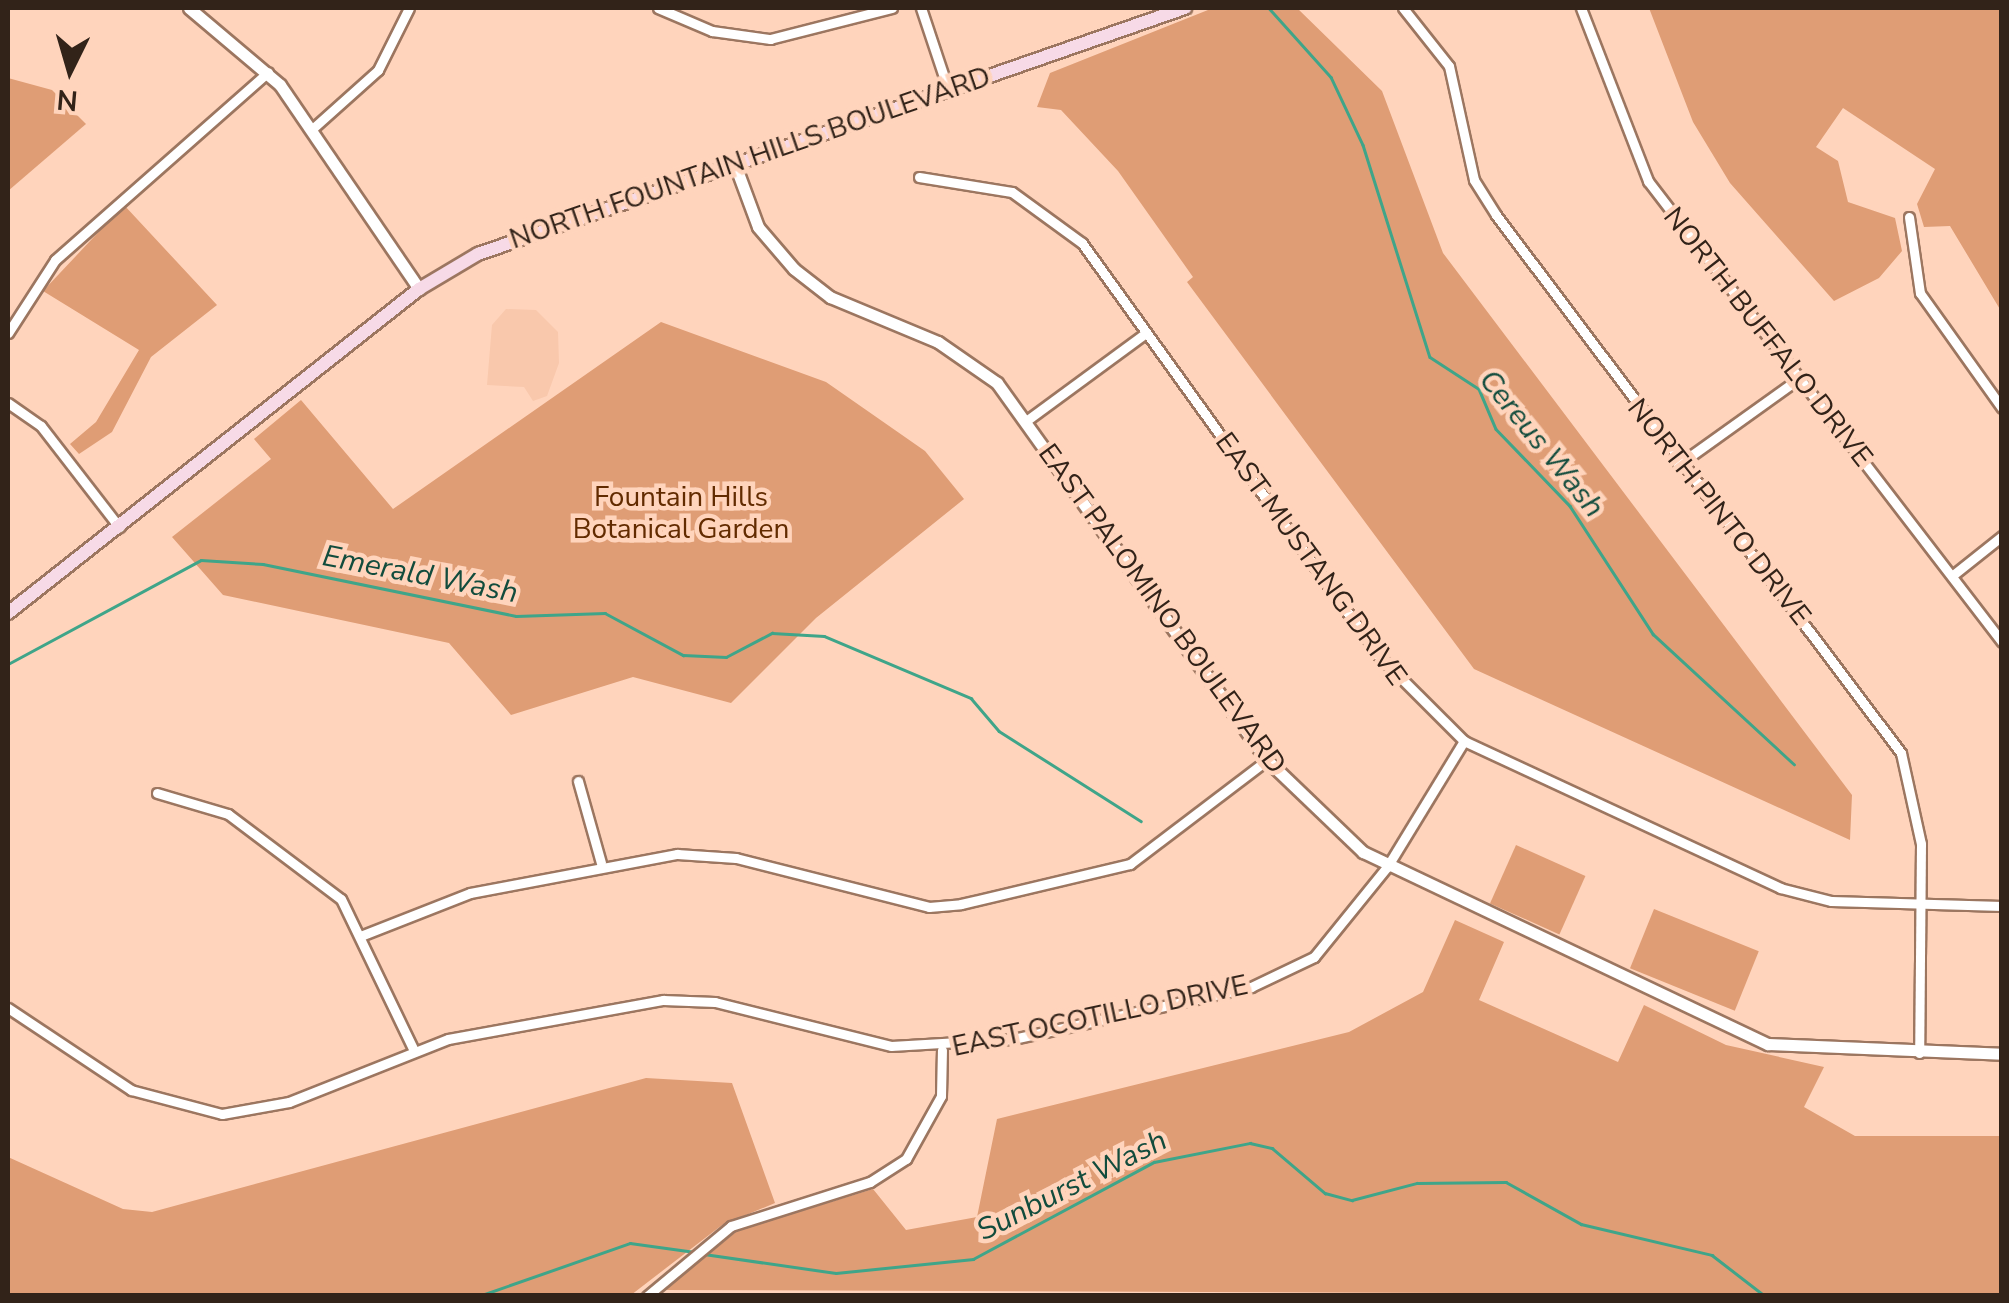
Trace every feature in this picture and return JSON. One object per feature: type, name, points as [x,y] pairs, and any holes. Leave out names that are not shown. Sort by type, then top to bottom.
[{"type":"main road","name":"NORTH FOUNTAIN HILLS BOULEVARD","points":[[8,613],[420,289],[502,242],[1185,8]]},
{"type":"street","points":[[189,8],[268,72],[420,289]]},
{"type":"street","points":[[311,130],[378,70],[409,8]]},
{"type":"street","points":[[658,8],[712,31],[770,39],[892,8]]},
{"type":"street","points":[[921,8],[948,89]]},
{"type":"street","name":"NORTH PINTO DRIVE","points":[[1403,8],[1449,66],[1474,180],[1678,466],[1901,753],[1921,844],[1919,1053]]},
{"type":"street","name":"NORTH BUFFALO DRIVE","points":[[1581,8],[1648,181],[2002,642]]},
{"type":"street","points":[[8,333],[55,260],[268,72]]},
{"type":"street","name":"EAST PALOMINO BOULEVARD","points":[[734,162],[758,228],[794,269],[830,297],[966,358],[1026,421],[1267,760],[1387,867],[1768,1044],[2002,1054]]},
{"type":"street","name":"EAST MUSTANG DRIVE","points":[[919,177],[986,184],[1039,206],[1082,243],[1379,656],[1464,741],[1780,888],[1921,905],[2002,906]]},
{"type":"street","points":[[1909,217],[1920,293],[2002,408]]},
{"type":"street","points":[[1026,421],[1146,333]]},
{"type":"street","points":[[1678,466],[1798,378]]},
{"type":"street","points":[[8,403],[41,426],[119,527]]},
{"type":"street","points":[[1953,574],[2002,536]]},
{"type":"street","name":"EAST OCOTILLO DRIVE","points":[[8,1008],[131,1090],[222,1114],[289,1102],[414,1051],[548,1018],[682,1000],[942,1050],[1285,975],[1345,926],[1387,867],[1464,741]]},
{"type":"street","points":[[363,934],[470,893],[602,864],[736,858],[886,899],[961,904],[1130,864],[1267,760]]},
{"type":"street","points":[[578,781],[602,864]]},
{"type":"street","points":[[157,793],[197,799],[264,837],[341,899],[363,934],[414,1051]]},
{"type":"street","points":[[647,1296],[731,1226],[870,1182],[906,1159],[941,1096],[942,1050]]},
{"type":"shaded area","points":[[506,309],[536,310],[558,332],[559,363],[547,396],[533,401],[524,387],[487,385],[492,325]]},
{"type":"green space","points":[[1213,8],[1297,8],[1382,91],[1443,253],[1852,795],[1850,840],[1474,669],[1187,282],[1193,277],[1118,171],[1061,110],[1037,107],[1050,73]]},
{"type":"green space","points":[[1649,8],[2001,8],[2001,311],[1950,226],[1924,227],[1917,204],[1935,169],[1843,108],[1816,147],[1838,161],[1848,202],[1895,218],[1902,251],[1879,278],[1834,301],[1730,183],[1693,122]]},
{"type":"green space","points":[[8,78],[52,90],[86,124],[8,191]]},
{"type":"green space","points":[[124,205],[217,305],[151,357],[112,432],[79,454],[70,444],[96,422],[139,350],[43,291]]},
{"type":"green space","name":"Fountain Hills Botanical Garden","points":[[661,322],[826,382],[925,451],[964,499],[816,618],[731,703],[633,677],[511,715],[449,643],[223,595],[172,537],[271,459],[254,439],[301,400],[393,509]]},
{"type":"green space","points":[[1516,845],[1585,876],[1559,934],[1490,903]]},
{"type":"green space","points":[[1654,909],[1759,951],[1735,1011],[1630,968]]},
{"type":"green space","points":[[1455,920],[1504,942],[1479,1000],[1618,1062],[1644,1005],[1726,1045],[1824,1067],[1804,1107],[1855,1136],[2001,1136],[2001,1295],[664,1290],[737,1231],[873,1189],[906,1230],[977,1217],[997,1119],[1349,1032],[1423,992]]},
{"type":"green space","points":[[646,1078],[732,1083],[775,1203],[722,1225],[631,1295],[8,1295],[8,1157],[123,1209],[152,1212]]},
{"type":"waterway","name":"Cereus Wash","points":[[1269,8],[1331,77],[1363,145],[1430,357],[1479,389],[1496,429],[1570,506],[1653,634],[1794,764]]},
{"type":"waterway","name":"Emerald Wash","points":[[8,664],[201,560],[263,564],[516,616],[605,613],[683,655],[726,657],[772,633],[824,636],[971,698],[999,731],[1141,821]]},
{"type":"waterway","name":"Sunburst Wash","points":[[704,1254],[836,1273],[973,1259],[1154,1162],[1250,1143],[1272,1148],[1325,1193],[1352,1200],[1417,1183],[1506,1182],[1581,1224],[1712,1255],[1765,1296]]},
{"type":"waterway","name":"Sunburst Wash","points":[[479,1296],[630,1243],[696,1252]]}]
